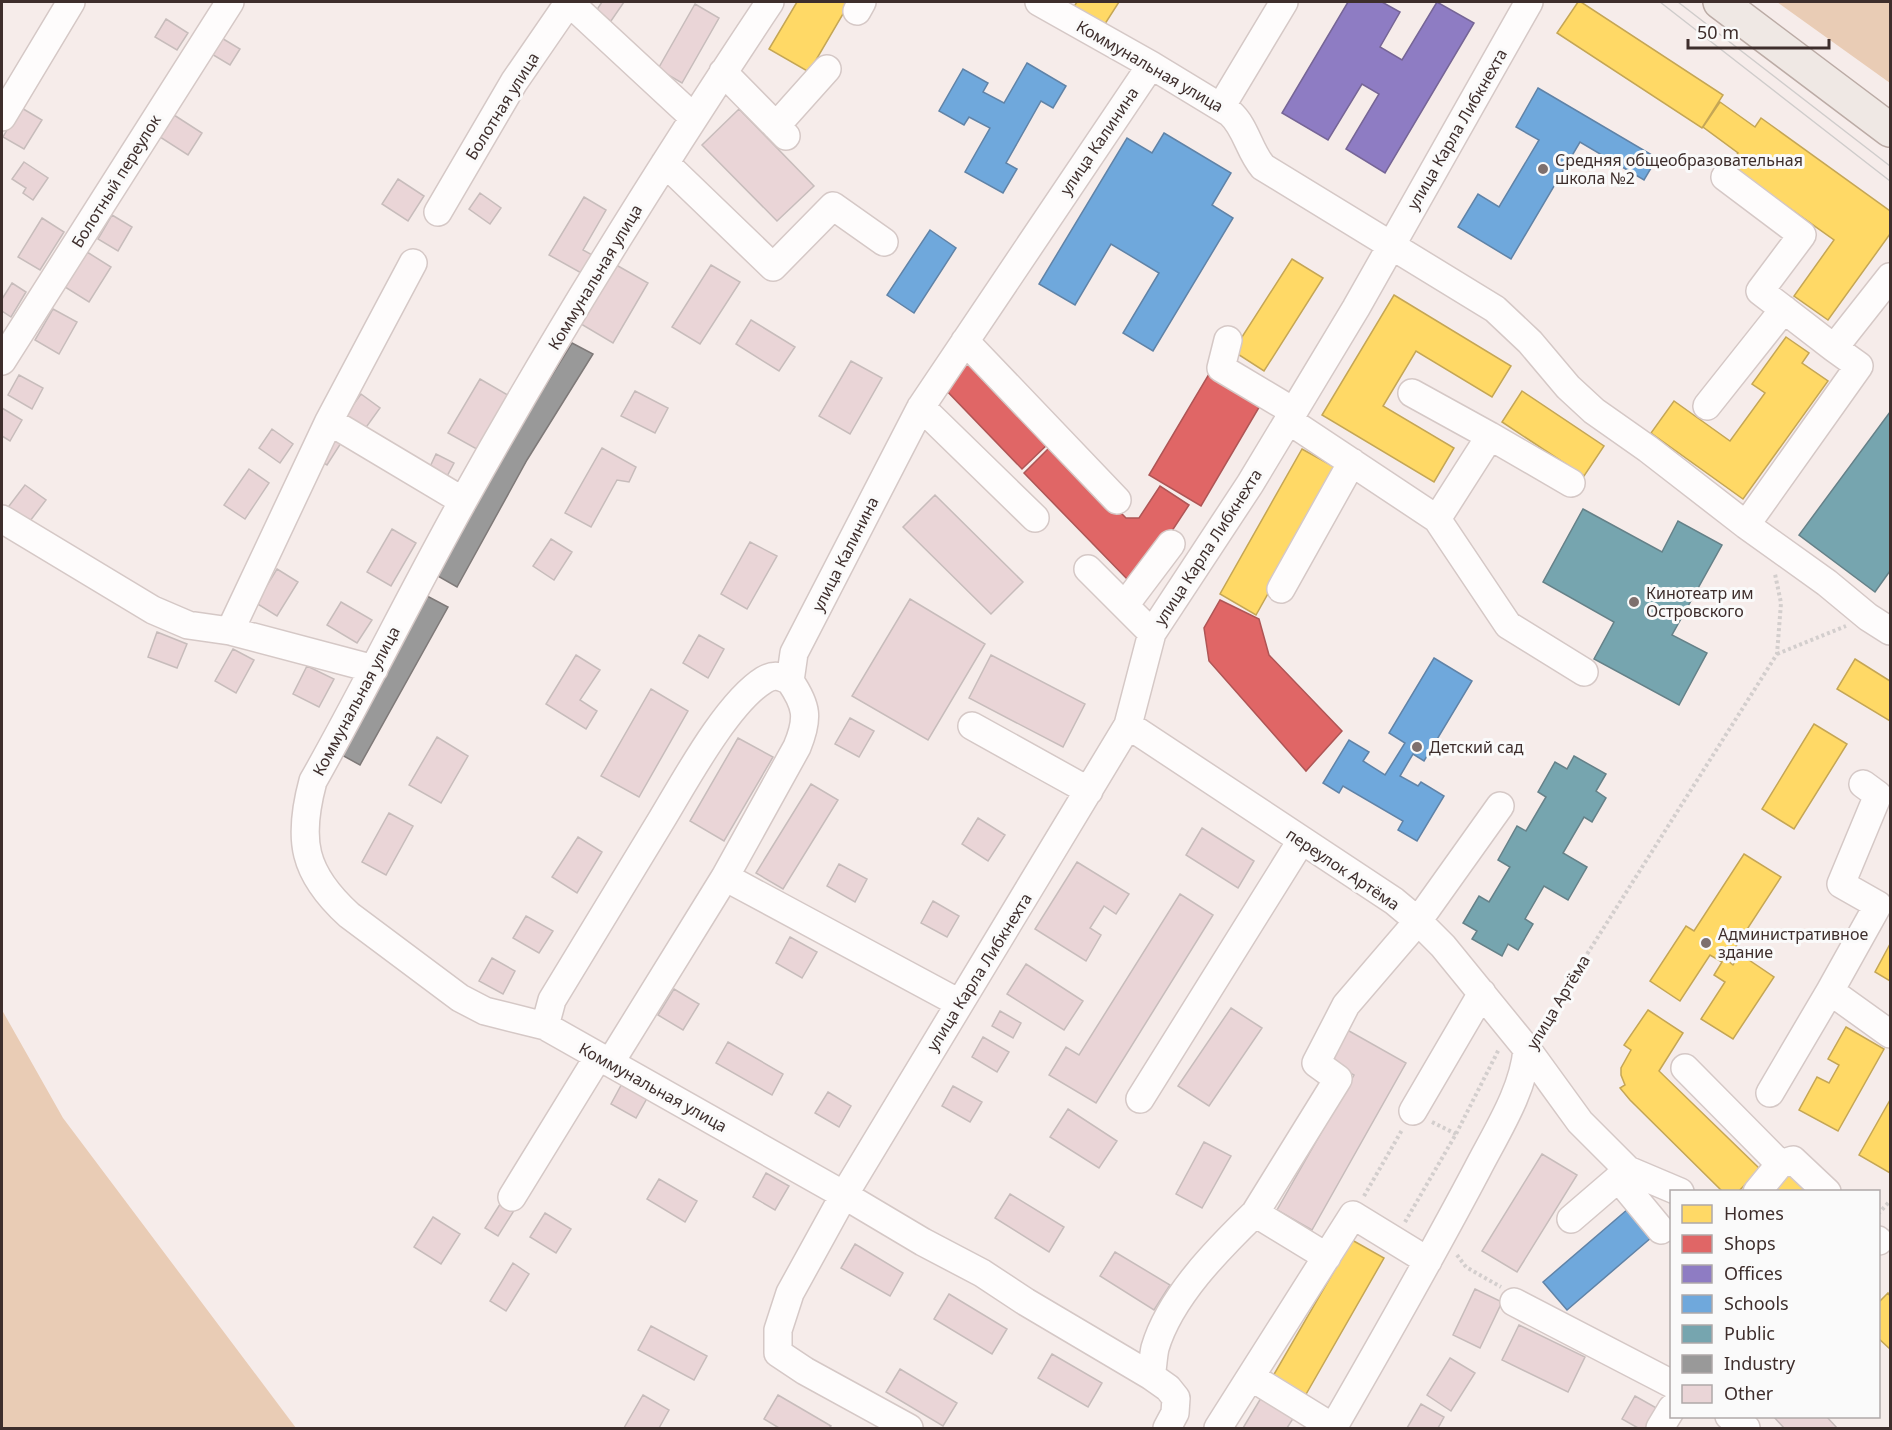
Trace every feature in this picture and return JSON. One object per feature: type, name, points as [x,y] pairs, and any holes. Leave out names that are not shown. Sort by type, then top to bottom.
[{"type":"main road","points":[[1720,2],[1890,130]]},
{"type":"street","points":[[2,117],[71,2]]},
{"type":"street","name":"Болотный переулок","points":[[2,361],[230,2]]},
{"type":"street","points":[[569,2],[693,117]]},
{"type":"street","name":"Болотная улица","points":[[438,212],[514,82],[569,2]]},
{"type":"street","name":"Коммунальная улица","points":[[770,2],[693,117],[604,260],[463,501],[313,781],[305,810],[304,835],[314,872],[335,902],[349,915],[460,998],[485,1011],[545,1026],[923,1242],[982,1273],[1026,1302],[1151,1376],[1168,1388],[1176,1398],[1175,1413],[1167,1428]]},
{"type":"street","points":[[1221,108],[1284,2]]},
{"type":"street","name":"улица Карла Либкнехта","points":[[909,1428],[805,1371],[778,1353],[778,1330],[790,1293],[844,1195],[1128,725],[1152,633],[1250,484],[1291,416],[1391,246],[1529,2]]},
{"type":"street","name":"Коммунальная улица","points":[[1046,3],[1237,119],[1247,143],[1263,168],[1495,309],[1530,342],[1568,387],[1594,411],[1648,449],[1879,624]]},
{"type":"street","name":"улица Калинина","points":[[790,681],[794,653],[921,407],[1151,65]]},
{"type":"street","points":[[723,72],[781,131],[827,69]]},
{"type":"street","points":[[665,163],[773,267],[833,206],[884,242]]},
{"type":"street","points":[[1725,177],[1802,235],[1760,291],[1859,366],[1746,525]]},
{"type":"street","points":[[231,631],[329,421],[413,263]]},
{"type":"street","points":[[1834,348],[1890,277]]},
{"type":"street","points":[[1707,406],[1784,309]]},
{"type":"street","points":[[965,340],[1117,500]]},
{"type":"street","points":[[1228,340],[1221,368],[1291,416],[1352,462],[1437,519],[1508,625],[1584,672]]},
{"type":"street","points":[[1412,393],[1571,483]]},
{"type":"street","points":[[921,407],[1035,518]]},
{"type":"street","points":[[329,421],[463,501]]},
{"type":"street","points":[[1437,519],[1490,436]]},
{"type":"street","points":[[1281,589],[1352,462]]},
{"type":"street","points":[[2,519],[153,610],[188,625],[231,631],[374,669]]},
{"type":"street","points":[[1125,606],[1171,544]]},
{"type":"street","points":[[1088,569],[1152,633]]},
{"type":"street","points":[[512,1197],[725,877],[803,732],[806,717],[802,699],[790,681],[780,676],[772,676],[763,681],[734,709],[696,762],[552,1000],[545,1026]]},
{"type":"street","name":"переулок Артёма","points":[[1128,725],[1394,901],[1418,921],[1443,946],[1519,1038],[1580,1122],[1623,1174],[1661,1230]]},
{"type":"street","points":[[972,726],[1089,791]]},
{"type":"street","points":[[1770,1093],[1878,905],[1841,884],[1878,795],[1863,784]]},
{"type":"street","points":[[1151,1376],[1155,1349],[1164,1324],[1189,1285],[1221,1246],[1255,1213],[1338,1079],[1316,1063],[1346,1005],[1418,921],[1500,806]]},
{"type":"street","points":[[1140,1099],[1301,841]]},
{"type":"street","points":[[725,877],[959,1003]]},
{"type":"street","points":[[1830,991],[1890,1034]]},
{"type":"street","points":[[1413,1111],[1482,993]]},
{"type":"street","name":"улица Артёма","points":[[1334,1428],[1434,1252],[1520,1082],[1526,1066],[1519,1038]]},
{"type":"street","points":[[1685,1068],[1780,1164]]},
{"type":"street","points":[[1757,1190],[1780,1164],[1793,1160],[1826,1190]]},
{"type":"street","points":[[1571,1219],[1623,1174],[1677,1190]]},
{"type":"street","points":[[1255,1213],[1327,1257]]},
{"type":"street","points":[[1218,1428],[1353,1215],[1395,1241],[1434,1252]]},
{"type":"street","points":[[1514,1302],[1670,1383]]},
{"type":"street","points":[[1251,1377],[1334,1428]]},
{"type":"street","points":[[1660,1428],[1670,1410]]},
{"type":"street","points":[[1732,1418],[1746,1428]]},
{"type":"path","points":[[1769,564],[1775,574],[1781,603],[1777,654],[1879,624]]},
{"type":"path","name":"улица Артёма","points":[[1519,1038],[1777,654]]},
{"type":"path","points":[[1395,1241],[1456,1134],[1519,1038]]},
{"type":"path","points":[[1353,1215],[1413,1111]]},
{"type":"path","points":[[1880,1229],[1890,1202]]},
{"type":"path","points":[[1434,1252],[1455,1253],[1466,1267],[1502,1288],[1514,1302]]},
{"type":"shaded area","points":[[1777,2],[1890,2],[1890,83]]},
{"type":"shaded area","points":[[2,1010],[63,1118],[296,1428],[2,1428]]},
{"type":"building: Homes","points":[[797,2],[850,2],[809,72],[769,49]]},
{"type":"building: Homes","points":[[1077,2],[1119,2],[1103,27],[1073,8]]},
{"type":"building: Homes","points":[[1578,2],[1723,95],[1702,128],[1557,33]]},
{"type":"building: Homes","points":[[1720,102],[1755,127],[1761,118],[1890,211],[1890,234],[1828,320],[1794,296],[1834,240],[1729,165],[1738,153],[1703,127]]},
{"type":"building: Homes","points":[[1292,259],[1323,278],[1264,371],[1233,351]]},
{"type":"building: Homes","points":[[1394,295],[1511,366],[1492,397],[1416,351],[1383,406],[1454,448],[1434,482],[1322,415]]},
{"type":"building: Homes","points":[[1786,337],[1809,353],[1802,363],[1828,381],[1743,499],[1651,433],[1674,401],[1730,441],[1765,393],[1752,384]]},
{"type":"building: Homes","points":[[1522,391],[1604,446],[1584,476],[1502,422]]},
{"type":"building: Homes","points":[[1302,449],[1338,469],[1256,615],[1220,594]]},
{"type":"building: Homes","points":[[1855,659],[1890,681],[1890,721],[1837,689]]},
{"type":"building: Homes","points":[[1814,724],[1847,744],[1794,829],[1762,809]]},
{"type":"building: Homes","name":"Административное здание","points":[[1744,854],[1781,877],[1727,960],[1733,965],[1740,954],[1774,977],[1733,1039],[1701,1019],[1725,982],[1714,975],[1722,962],[1710,955],[1680,1001],[1650,981],[1686,926],[1694,931]]},
{"type":"building: Homes","points":[[1890,944],[1890,981],[1875,972]]},
{"type":"building: Homes","points":[[1648,1010],[1683,1033],[1659,1071],[1760,1169],[1740,1190],[1721,1190],[1620,1088],[1625,1085],[1621,1068],[1631,1050],[1624,1045]]},
{"type":"building: Homes","points":[[1846,1027],[1884,1049],[1838,1131],[1799,1110],[1817,1077],[1829,1083],[1839,1065],[1828,1059]]},
{"type":"building: Homes","points":[[1890,1100],[1890,1173],[1859,1155]]},
{"type":"building: Homes","points":[[1789,1173],[1806,1190],[1774,1190]]},
{"type":"building: Homes","points":[[1352,1240],[1384,1258],[1305,1396],[1273,1376]]},
{"type":"building: Homes","points":[[1888,1293],[1890,1296],[1890,1349],[1880,1340],[1880,1301]]},
{"type":"building: Shops","points":[[971,359],[1050,442],[1022,469],[942,386]]},
{"type":"building: Shops","points":[[1209,374],[1261,404],[1201,506],[1149,475]]},
{"type":"building: Shops","points":[[1053,444],[1126,518],[1139,518],[1160,486],[1189,505],[1162,546],[1128,580],[1024,473]]},
{"type":"building: Shops","points":[[1220,600],[1259,619],[1269,655],[1342,731],[1306,771],[1209,661],[1204,628]]},
{"type":"building: Offices","points":[[1348,2],[1382,2],[1400,12],[1380,47],[1402,60],[1437,2],[1474,23],[1385,173],[1346,149],[1379,94],[1362,84],[1328,140],[1282,113]]},
{"type":"building: Schools","points":[[1027,63],[1066,86],[1053,108],[1041,101],[1006,163],[1017,169],[1003,193],[965,172],[990,128],[969,117],[964,125],[939,111],[963,69],[988,83],[983,92],[1004,103]]},
{"type":"building: Schools","name":"Средняя общеобразовательная школа №2","points":[[1538,88],[1657,158],[1644,180],[1580,142],[1511,259],[1458,227],[1478,194],[1499,207],[1539,140],[1516,127]]},
{"type":"building: Schools","points":[[1164,133],[1231,173],[1212,205],[1233,218],[1153,351],[1123,333],[1159,273],[1111,244],[1075,305],[1039,284],[1127,138],[1152,153]]},
{"type":"building: Schools","points":[[930,230],[956,248],[914,313],[887,295]]},
{"type":"building: Schools","name":"Детский сад","points":[[1434,658],[1472,681],[1424,761],[1413,754],[1400,776],[1418,786],[1421,782],[1444,796],[1417,841],[1398,830],[1403,821],[1343,786],[1339,793],[1323,783],[1349,740],[1369,752],[1363,761],[1385,775],[1405,743],[1389,733]]},
{"type":"building: Schools","points":[[1628,1209],[1652,1237],[1567,1310],[1543,1282]]},
{"type":"building: Public","points":[[1890,412],[1890,571],[1875,592],[1799,535]]},
{"type":"building: Public","name":"Кинотеатр им Островского","points":[[1583,509],[1662,552],[1678,521],[1722,545],[1672,635],[1707,653],[1679,705],[1594,659],[1614,622],[1543,582]]},
{"type":"building: Public","points":[[1574,756],[1606,774],[1596,791],[1606,798],[1592,822],[1584,817],[1563,853],[1587,867],[1568,900],[1544,886],[1525,919],[1533,924],[1518,950],[1508,944],[1502,956],[1472,939],[1477,931],[1463,923],[1479,896],[1489,902],[1510,867],[1498,860],[1517,826],[1526,831],[1546,797],[1538,792],[1555,762],[1567,769]]},
{"type":"building: Industry","points":[[572,343],[593,354],[527,460],[457,587],[436,575],[506,449]]},
{"type":"building: Industry","points":[[427,596],[448,607],[360,765],[340,754]]},
{"type":"building: Other","points":[[602,2],[624,2],[611,21],[596,11]]},
{"type":"building: Other","points":[[695,4],[719,18],[682,83],[658,69]]},
{"type":"building: Other","points":[[166,19],[188,33],[177,50],[155,37]]},
{"type":"building: Other","points":[[220,37],[240,49],[230,65],[210,53]]},
{"type":"building: Other","points":[[20,107],[42,120],[24,149],[3,137]]},
{"type":"building: Other","points":[[739,109],[814,186],[777,221],[702,145]]},
{"type":"building: Other","points":[[174,115],[202,133],[188,155],[160,137]]},
{"type":"building: Other","points":[[24,162],[48,178],[33,200],[23,193],[26,188],[12,179]]},
{"type":"building: Other","points":[[398,179],[424,196],[408,221],[382,204]]},
{"type":"building: Other","points":[[480,193],[501,208],[490,224],[469,209]]},
{"type":"building: Other","points":[[584,197],[606,210],[583,250],[594,256],[583,274],[549,255]]},
{"type":"building: Other","points":[[112,215],[132,227],[118,251],[98,239]]},
{"type":"building: Other","points":[[42,218],[64,232],[40,270],[18,257]]},
{"type":"building: Other","points":[[87,252],[111,267],[89,302],[65,287]]},
{"type":"building: Other","points":[[611,262],[648,283],[613,343],[576,321]]},
{"type":"building: Other","points":[[711,265],[740,282],[700,344],[672,327]]},
{"type":"building: Other","points":[[12,283],[26,292],[11,317],[2,311],[2,299]]},
{"type":"building: Other","points":[[53,309],[77,322],[59,354],[35,340]]},
{"type":"building: Other","points":[[751,320],[795,347],[779,371],[736,344]]},
{"type":"building: Other","points":[[851,361],[882,378],[850,434],[819,416]]},
{"type":"building: Other","points":[[19,375],[43,388],[32,409],[8,395]]},
{"type":"building: Other","points":[[480,379],[513,398],[482,452],[448,433]]},
{"type":"building: Other","points":[[635,391],[668,408],[655,433],[621,416]]},
{"type":"building: Other","points":[[361,394],[380,408],[362,433],[343,419]]},
{"type":"building: Other","points":[[2,408],[22,420],[10,441],[2,436]]},
{"type":"building: Other","points":[[272,429],[293,444],[280,463],[259,448]]},
{"type":"building: Other","points":[[328,435],[341,443],[327,465],[314,457]]},
{"type":"building: Other","points":[[602,448],[636,467],[629,482],[617,480],[591,527],[565,513]]},
{"type":"building: Other","points":[[436,454],[454,463],[445,480],[428,471]]},
{"type":"building: Other","points":[[249,469],[269,483],[245,519],[224,505]]},
{"type":"building: Other","points":[[25,485],[46,500],[27,525],[6,510]]},
{"type":"building: Other","points":[[935,495],[1023,582],[991,614],[903,527]]},
{"type":"building: Other","points":[[392,529],[416,543],[391,586],[367,572]]},
{"type":"building: Other","points":[[551,539],[572,552],[554,580],[533,566]]},
{"type":"building: Other","points":[[750,542],[777,556],[747,609],[721,594]]},
{"type":"building: Other","points":[[277,569],[298,582],[277,616],[256,603]]},
{"type":"building: Other","points":[[910,599],[985,644],[928,740],[852,696]]},
{"type":"building: Other","points":[[341,602],[372,620],[357,643],[327,625]]},
{"type":"building: Other","points":[[157,632],[187,644],[177,668],[148,657]]},
{"type":"building: Other","points":[[699,635],[724,649],[708,678],[683,663]]},
{"type":"building: Other","points":[[233,649],[254,660],[236,693],[215,681]]},
{"type":"building: Other","points":[[576,655],[600,670],[580,700],[597,711],[586,729],[546,704]]},
{"type":"building: Other","points":[[991,655],[1085,704],[1063,747],[969,698]]},
{"type":"building: Other","points":[[307,666],[334,679],[319,707],[293,694]]},
{"type":"building: Other","points":[[651,689],[688,711],[639,797],[601,776]]},
{"type":"building: Other","points":[[850,718],[874,731],[859,757],[835,744]]},
{"type":"building: Other","points":[[437,737],[468,756],[441,803],[409,785]]},
{"type":"building: Other","points":[[738,738],[773,757],[724,841],[690,821]]},
{"type":"building: Other","points":[[811,784],[838,800],[783,889],[756,873]]},
{"type":"building: Other","points":[[389,813],[413,826],[386,875],[362,862]]},
{"type":"building: Other","points":[[978,818],[1005,835],[988,861],[962,844]]},
{"type":"building: Other","points":[[1202,828],[1254,861],[1238,888],[1186,855]]},
{"type":"building: Other","points":[[578,837],[602,852],[577,893],[552,877]]},
{"type":"building: Other","points":[[1077,862],[1129,894],[1116,914],[1104,906],[1090,928],[1101,935],[1086,961],[1035,929]]},
{"type":"building: Other","points":[[839,864],[867,879],[855,902],[827,886]]},
{"type":"building: Other","points":[[1180,894],[1213,915],[1096,1103],[1049,1075],[1066,1047],[1079,1055]]},
{"type":"building: Other","points":[[933,901],[959,916],[947,937],[921,923]]},
{"type":"building: Other","points":[[526,916],[553,931],[539,953],[513,938]]},
{"type":"building: Other","points":[[790,937],[817,952],[802,978],[776,963]]},
{"type":"building: Other","points":[[492,958],[515,971],[503,994],[479,981]]},
{"type":"building: Other","points":[[1026,964],[1083,1001],[1064,1030],[1007,994]]},
{"type":"building: Other","points":[[674,989],[699,1004],[683,1030],[658,1015]]},
{"type":"building: Other","points":[[1231,1008],[1262,1028],[1209,1106],[1178,1086]]},
{"type":"building: Other","points":[[1000,1011],[1021,1023],[1013,1038],[992,1026]]},
{"type":"building: Other","points":[[1342,1027],[1406,1063],[1312,1230],[1277,1210],[1354,1075],[1324,1058]]},
{"type":"building: Other","points":[[983,1037],[1009,1052],[997,1072],[972,1057]]},
{"type":"building: Other","points":[[728,1042],[783,1074],[772,1095],[716,1063]]},
{"type":"building: Other","points":[[625,1078],[650,1093],[636,1118],[611,1104]]},
{"type":"building: Other","points":[[953,1086],[982,1102],[970,1122],[942,1106]]},
{"type":"building: Other","points":[[828,1092],[851,1106],[839,1127],[815,1113]]},
{"type":"building: Other","points":[[1068,1109],[1117,1141],[1099,1168],[1050,1137]]},
{"type":"building: Other","points":[[1204,1142],[1231,1156],[1202,1208],[1176,1194]]},
{"type":"building: Other","points":[[1542,1154],[1577,1175],[1517,1272],[1482,1251]]},
{"type":"building: Other","points":[[766,1173],[789,1186],[775,1210],[753,1197]]},
{"type":"building: Other","points":[[659,1179],[697,1201],[685,1222],[647,1199]]},
{"type":"building: Other","points":[[1010,1194],[1064,1227],[1049,1252],[995,1218]]},
{"type":"building: Other","points":[[502,1201],[515,1209],[498,1236],[485,1228]]},
{"type":"building: Other","points":[[545,1213],[571,1229],[556,1253],[530,1237]]},
{"type":"building: Other","points":[[433,1217],[460,1234],[441,1264],[414,1247]]},
{"type":"building: Other","points":[[855,1244],[903,1273],[890,1296],[841,1268]]},
{"type":"building: Other","points":[[1115,1252],[1170,1285],[1154,1310],[1100,1276]]},
{"type":"building: Other","points":[[513,1263],[529,1274],[506,1311],[490,1301]]},
{"type":"building: Other","points":[[1475,1289],[1502,1302],[1480,1348],[1453,1335]]},
{"type":"building: Other","points":[[949,1294],[1007,1329],[992,1354],[934,1319]]},
{"type":"building: Other","points":[[1519,1325],[1585,1357],[1568,1392],[1502,1360]]},
{"type":"building: Other","points":[[651,1326],[707,1356],[694,1380],[638,1350]]},
{"type":"building: Other","points":[[1052,1354],[1102,1383],[1088,1407],[1038,1378]]},
{"type":"building: Other","points":[[1450,1358],[1475,1373],[1451,1411],[1427,1395]]},
{"type":"building: Other","points":[[900,1369],[957,1403],[943,1426],[886,1392]]},
{"type":"building: Other","points":[[643,1395],[669,1410],[659,1428],[624,1428]]},
{"type":"building: Other","points":[[778,1395],[831,1426],[829,1428],[779,1428],[764,1419]]},
{"type":"building: Other","points":[[1635,1396],[1660,1410],[1649,1428],[1638,1428],[1622,1419]]},
{"type":"building: Other","points":[[1261,1398],[1294,1417],[1287,1428],[1243,1428]]},
{"type":"building: Other","points":[[1421,1404],[1444,1417],[1438,1428],[1407,1428]]},
{"type":"building: Other","points":[[1775,1418],[1828,1418],[1837,1428],[1784,1428]]},
{"type":"tram line","points":[[1660,2],[1890,181]]},
{"type":"tram line","points":[[1678,2],[1890,166]]},
{"type":"place","name":"Средняя общеобразовательная школа №2","points":[[1543,169]]},
{"type":"place","name":"Кинотеатр им Островского","points":[[1634,602]]},
{"type":"place","name":"Детский сад","points":[[1417,747]]},
{"type":"place","name":"Административное здание","points":[[1706,943]]}]
